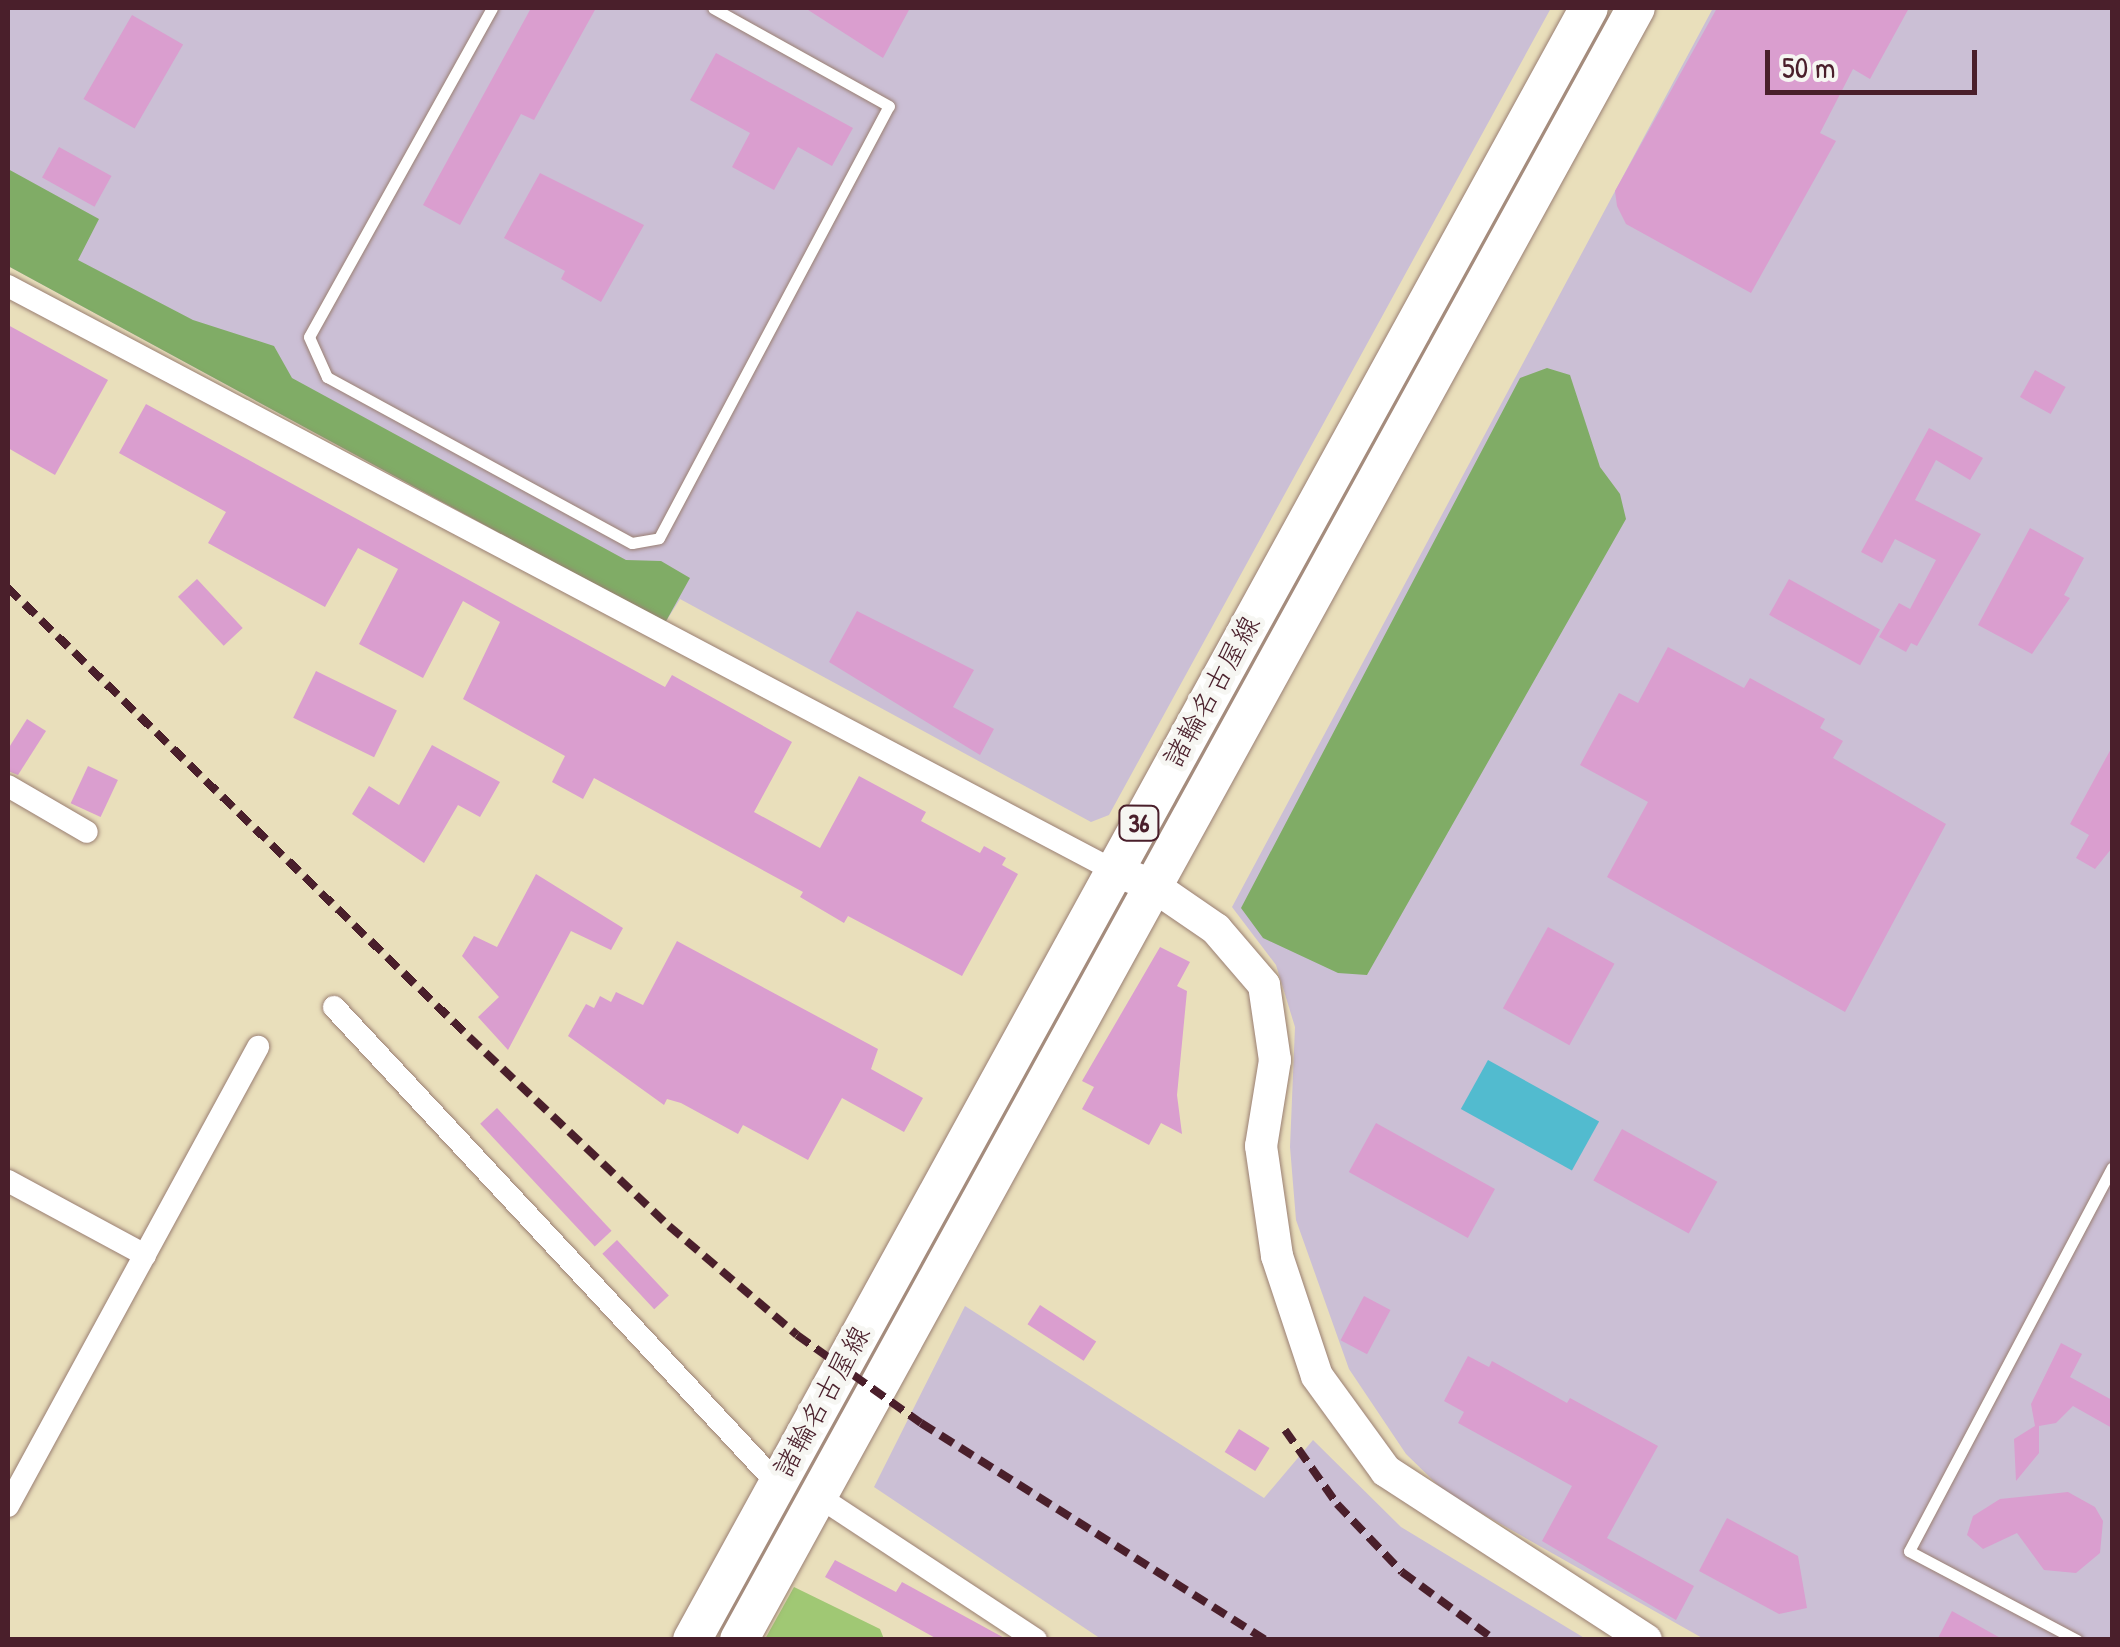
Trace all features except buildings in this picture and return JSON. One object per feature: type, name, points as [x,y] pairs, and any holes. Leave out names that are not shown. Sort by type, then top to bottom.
[{"type":"main road","name":"諸輪名古屋線","points":[[692,1640],[1589,8]]},
{"type":"main road","name":"諸輪名古屋線","points":[[740,1640],[1636,8]]},
{"type":"street","points":[[8,286],[1113,870],[1152,885],[1216,929],[1264,985],[1275,1060],[1261,1146],[1277,1256],[1317,1376],[1386,1471],[1646,1640]]},
{"type":"street","points":[[8,786],[87,832]]},
{"type":"street","points":[[334,1006],[777,1482]]},
{"type":"street","points":[[8,1506],[258,1047]]},
{"type":"street","points":[[8,1181],[145,1256]]},
{"type":"street","points":[[818,1496],[1036,1640]]},
{"type":"lane","points":[[492,8],[310,337],[327,378],[632,544],[660,538],[889,106],[713,8]]},
{"type":"lane","points":[[2077,1640],[1909,1551],[2112,1167]]},
{"type":"shaded area","points":[[8,8],[1551,8],[1109,815],[1091,822],[680,599],[665,623],[8,266]]},
{"type":"shaded area","points":[[1713,8],[2112,8],[2112,1639],[1704,1639],[1446,1493],[1406,1454],[1349,1369],[1296,1220],[1290,1147],[1295,1027],[1276,965],[1232,907]]},
{"type":"shaded area","points":[[965,1306],[1264,1498],[1313,1440],[1401,1527],[1586,1639],[1101,1639],[874,1487]]},
{"type":"green space","points":[[8,169],[99,219],[78,260],[193,320],[274,346],[292,378],[626,560],[661,561],[690,578],[665,623],[8,266]]},
{"type":"green space","points":[[1547,368],[1570,375],[1600,467],[1620,494],[1626,519],[1367,975],[1338,973],[1263,938],[1241,908],[1520,378]]},
{"type":"green space","points":[[794,1587],[880,1629],[884,1639],[765,1639]]},
{"type":"water","points":[[1488,1060],[1599,1122],[1572,1171],[1461,1109]]},
{"type":"railway","points":[[8,588],[469,1037],[669,1226],[797,1335],[921,1423],[1266,1640]]},
{"type":"railway","points":[[1285,1430],[1337,1504],[1402,1572],[1495,1640]]}]
